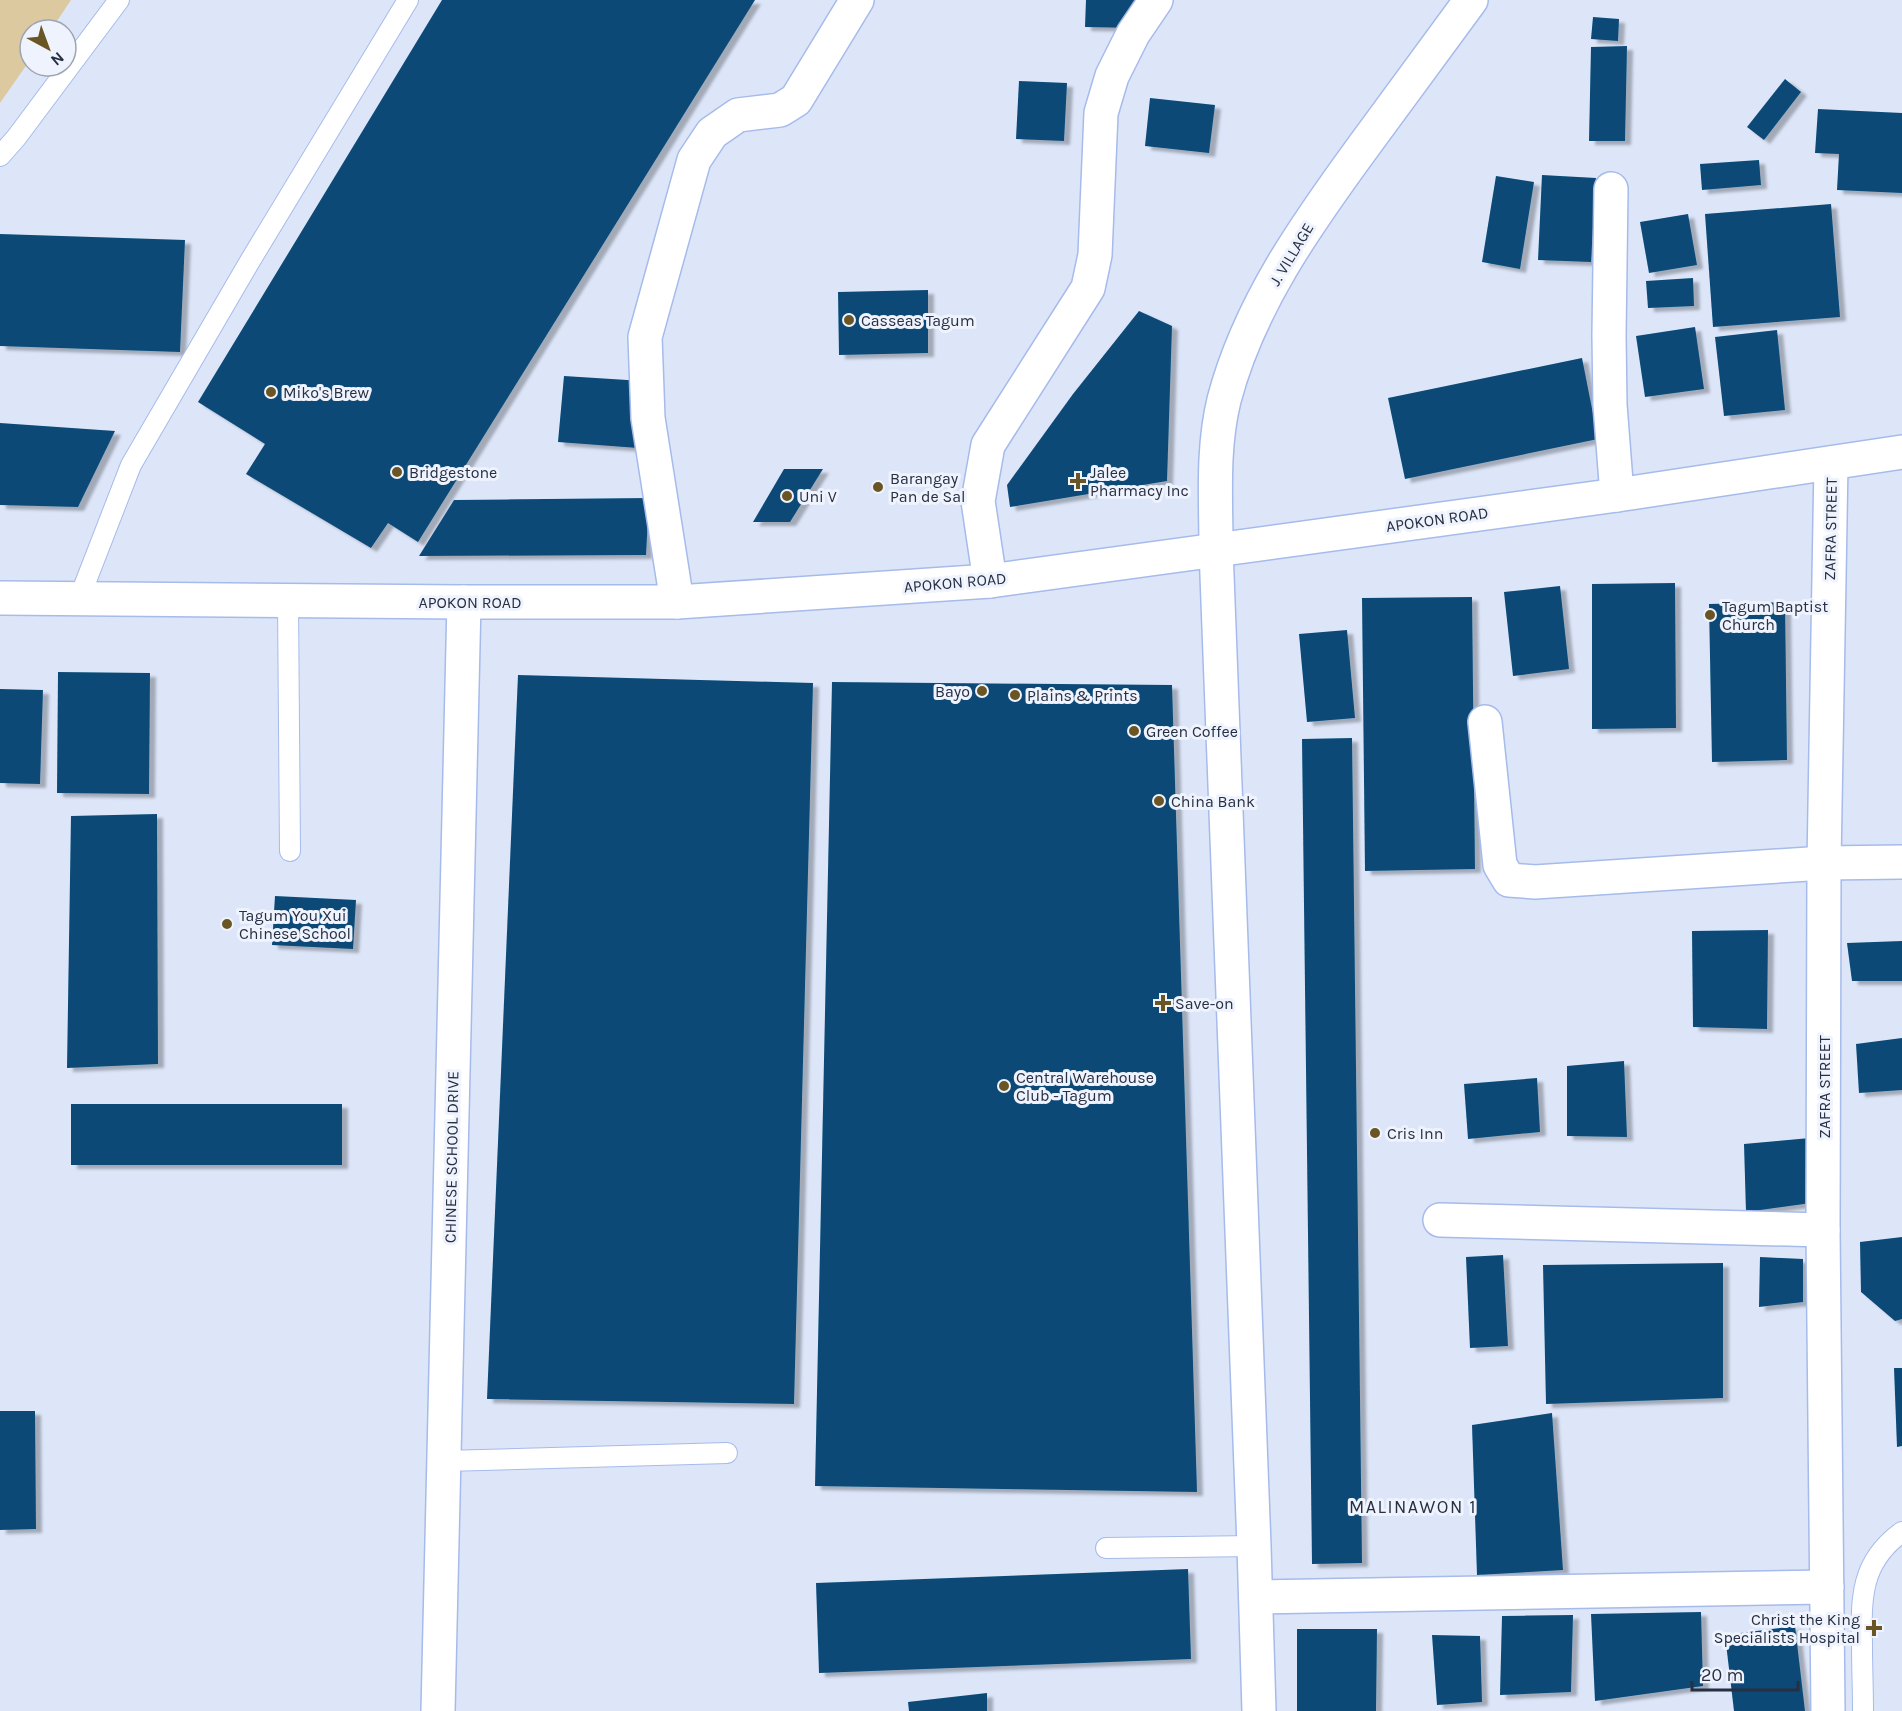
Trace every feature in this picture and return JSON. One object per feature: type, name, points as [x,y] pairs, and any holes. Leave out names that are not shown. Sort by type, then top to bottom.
[{"type":"main road","points":[[677,602],[648,418],[645,337],[694,160],[712,134],[738,115],[780,110],[796,100],[857,0]]},
{"type":"main road","points":[[990,581],[978,501],[988,446],[1088,288],[1095,255],[1101,113],[1112,76],[1133,34],[1156,0]]},
{"type":"main road","name":"J. VILLAGE","points":[[1258,1711],[1256,1597],[1216,549],[1216,442],[1238,358],[1255,316],[1284,261],[1318,208],[1471,0]]},
{"type":"main road","points":[[1611,189],[1610,405],[1617,495]]},
{"type":"main road","name":"APOKON ROAD","points":[[0,598],[677,602],[990,581],[1617,495],[1902,452]]},
{"type":"main road","name":"ZAFRA STREET","points":[[1828,1711],[1823,1230],[1824,863],[1831,463]]},
{"type":"main road","name":"CHINESE SCHOOL DRIVE","points":[[438,1711],[464,602]]},
{"type":"main road","points":[[1485,722],[1500,865],[1509,880],[1535,882],[1824,863],[1902,862]]},
{"type":"main road","points":[[1440,1220],[1823,1230]]},
{"type":"main road","points":[[1256,1597],[1827,1587]]},
{"type":"lane","points":[[0,156],[16,138],[119,0]]},
{"type":"lane","points":[[79,599],[131,465],[250,261],[408,0]]},
{"type":"lane","points":[[288,601],[290,851]]},
{"type":"lane","points":[[444,1461],[727,1454]]},
{"type":"lane","points":[[1863,1711],[1861,1607],[1864,1582],[1876,1557],[1902,1532]]},
{"type":"lane","points":[[1106,1548],[1254,1546]]},
{"type":"shaded area","points":[[0,0],[71,0],[59,18],[18,18],[18,77],[0,103]]},
{"type":"building","points":[[442,0],[755,0],[418,542],[388,523],[371,548],[246,474],[265,444],[198,402]]},
{"type":"building","points":[[1086,0],[1137,0],[1137,28],[1085,27]]},
{"type":"building","points":[[1593,17],[1619,19],[1618,41],[1591,39]]},
{"type":"building","points":[[1627,46],[1625,141],[1589,141],[1591,47]]},
{"type":"building","points":[[1785,79],[1801,92],[1764,140],[1747,127]]},
{"type":"building","points":[[1019,81],[1067,83],[1064,141],[1016,139]]},
{"type":"building","points":[[1150,98],[1215,105],[1209,153],[1145,146]]},
{"type":"building","points":[[1818,109],[1902,113],[1902,193],[1837,190],[1839,154],[1815,153]]},
{"type":"building","points":[[1759,160],[1761,185],[1702,190],[1700,164]]},
{"type":"building","points":[[1542,175],[1596,178],[1591,262],[1538,260]]},
{"type":"building","points":[[1496,176],[1534,182],[1520,269],[1482,262]]},
{"type":"building","points":[[1831,204],[1840,317],[1713,327],[1705,214]]},
{"type":"building","points":[[1688,214],[1697,265],[1649,273],[1640,222]]},
{"type":"building","points":[[0,234],[185,240],[180,352],[0,346]]},
{"type":"building","points":[[1693,278],[1694,306],[1648,308],[1646,281]]},
{"type":"building","points":[[928,290],[928,353],[839,355],[838,292]]},
{"type":"building","points":[[1139,311],[1172,326],[1167,481],[1010,507],[1007,485],[1073,394]]},
{"type":"building","points":[[1695,327],[1704,389],[1645,397],[1636,336]]},
{"type":"building","points":[[1777,330],[1785,410],[1724,416],[1715,337]]},
{"type":"building","points":[[1582,358],[1598,439],[1405,479],[1388,398]]},
{"type":"building","points":[[564,376],[643,381],[638,448],[558,442]]},
{"type":"building","points":[[0,423],[115,431],[78,507],[0,505]]},
{"type":"building","name":"Uni V","points":[[784,469],[823,469],[790,522],[753,522]]},
{"type":"building","points":[[649,498],[646,555],[419,556],[454,500]]},
{"type":"building","points":[[1675,583],[1676,728],[1592,729],[1592,584]]},
{"type":"building","points":[[1560,586],[1569,669],[1513,676],[1504,592]]},
{"type":"building","points":[[1472,597],[1475,869],[1365,871],[1362,598]]},
{"type":"building","points":[[1785,602],[1787,760],[1712,762],[1709,604]]},
{"type":"building","points":[[1347,630],[1355,718],[1307,722],[1299,634]]},
{"type":"building","points":[[58,672],[150,673],[149,794],[57,793]]},
{"type":"building","points":[[518,675],[813,683],[794,1404],[487,1399]]},
{"type":"building","name":"Central Warehouse Club - Tagum","points":[[832,682],[1172,685],[1197,1492],[815,1486]]},
{"type":"building","points":[[0,689],[43,690],[40,784],[0,783]]},
{"type":"building","points":[[1352,738],[1362,1563],[1312,1564],[1302,739]]},
{"type":"building","points":[[157,814],[158,1064],[67,1068],[71,816]]},
{"type":"building","points":[[275,896],[356,900],[353,949],[272,945]]},
{"type":"building","points":[[1768,930],[1767,1029],[1693,1027],[1692,931]]},
{"type":"building","points":[[1902,941],[1902,981],[1852,981],[1847,943]]},
{"type":"building","points":[[1902,1038],[1902,1090],[1859,1093],[1856,1044]]},
{"type":"building","points":[[1624,1061],[1627,1137],[1567,1136],[1567,1066]]},
{"type":"building","points":[[1537,1078],[1540,1132],[1468,1139],[1464,1084]]},
{"type":"building","points":[[71,1104],[342,1104],[342,1165],[71,1165]]},
{"type":"building","points":[[1810,1138],[1811,1203],[1746,1212],[1744,1144]]},
{"type":"building","points":[[1902,1237],[1902,1319],[1895,1321],[1861,1292],[1860,1242]]},
{"type":"building","points":[[1503,1255],[1508,1346],[1470,1348],[1466,1257]]},
{"type":"building","points":[[1760,1257],[1803,1259],[1803,1302],[1759,1307]]},
{"type":"building","points":[[1723,1263],[1723,1398],[1546,1404],[1543,1265]]},
{"type":"building","points":[[1894,1368],[1902,1368],[1902,1446],[1897,1447]]},
{"type":"building","points":[[0,1411],[35,1411],[36,1529],[0,1530]]},
{"type":"building","points":[[1552,1413],[1563,1570],[1477,1575],[1472,1425]]},
{"type":"building","points":[[1188,1569],[1191,1659],[819,1673],[816,1583]]},
{"type":"building","points":[[1701,1612],[1703,1686],[1595,1701],[1591,1614]]},
{"type":"building","points":[[1573,1615],[1571,1692],[1500,1695],[1502,1616]]},
{"type":"building","points":[[1795,1626],[1805,1711],[1734,1711],[1725,1635]]},
{"type":"building","points":[[1297,1629],[1377,1629],[1376,1711],[1297,1711]]},
{"type":"building","points":[[1432,1635],[1480,1636],[1482,1702],[1437,1705]]},
{"type":"building","points":[[987,1693],[987,1711],[909,1711],[908,1702]]},
{"type":"place","name":"Casseas Tagum","points":[[849,320]]},
{"type":"place","name":"Miko's Brew","points":[[271,392]]},
{"type":"place","name":"Bridgestone","points":[[397,472]]},
{"type":"place","name":"Jalee Pharmacy Inc","points":[[1078,481]]},
{"type":"place","name":"Barangay Pan de Sal","points":[[878,487]]},
{"type":"place","name":"Uni V","points":[[787,496]]},
{"type":"place","name":"Tagum Baptist Church","points":[[1710,615]]},
{"type":"place","name":"Bayo","points":[[982,691]]},
{"type":"place","name":"Plains & Prints","points":[[1015,695]]},
{"type":"place","name":"Green Coffee","points":[[1134,731]]},
{"type":"place","name":"China Bank","points":[[1159,801]]},
{"type":"place","name":"Tagum You Xui Chinese School","points":[[227,924]]},
{"type":"place","name":"Save-on","points":[[1163,1003]]},
{"type":"place","name":"Central Warehouse Club - Tagum","points":[[1004,1086]]},
{"type":"place","name":"Cris Inn","points":[[1375,1133]]},
{"type":"place","name":"Christ the King Specialists Hospital","points":[[1874,1628]]},
{"type":"district","name":"MALINAWON 1","points":[[1413,1507]]}]
